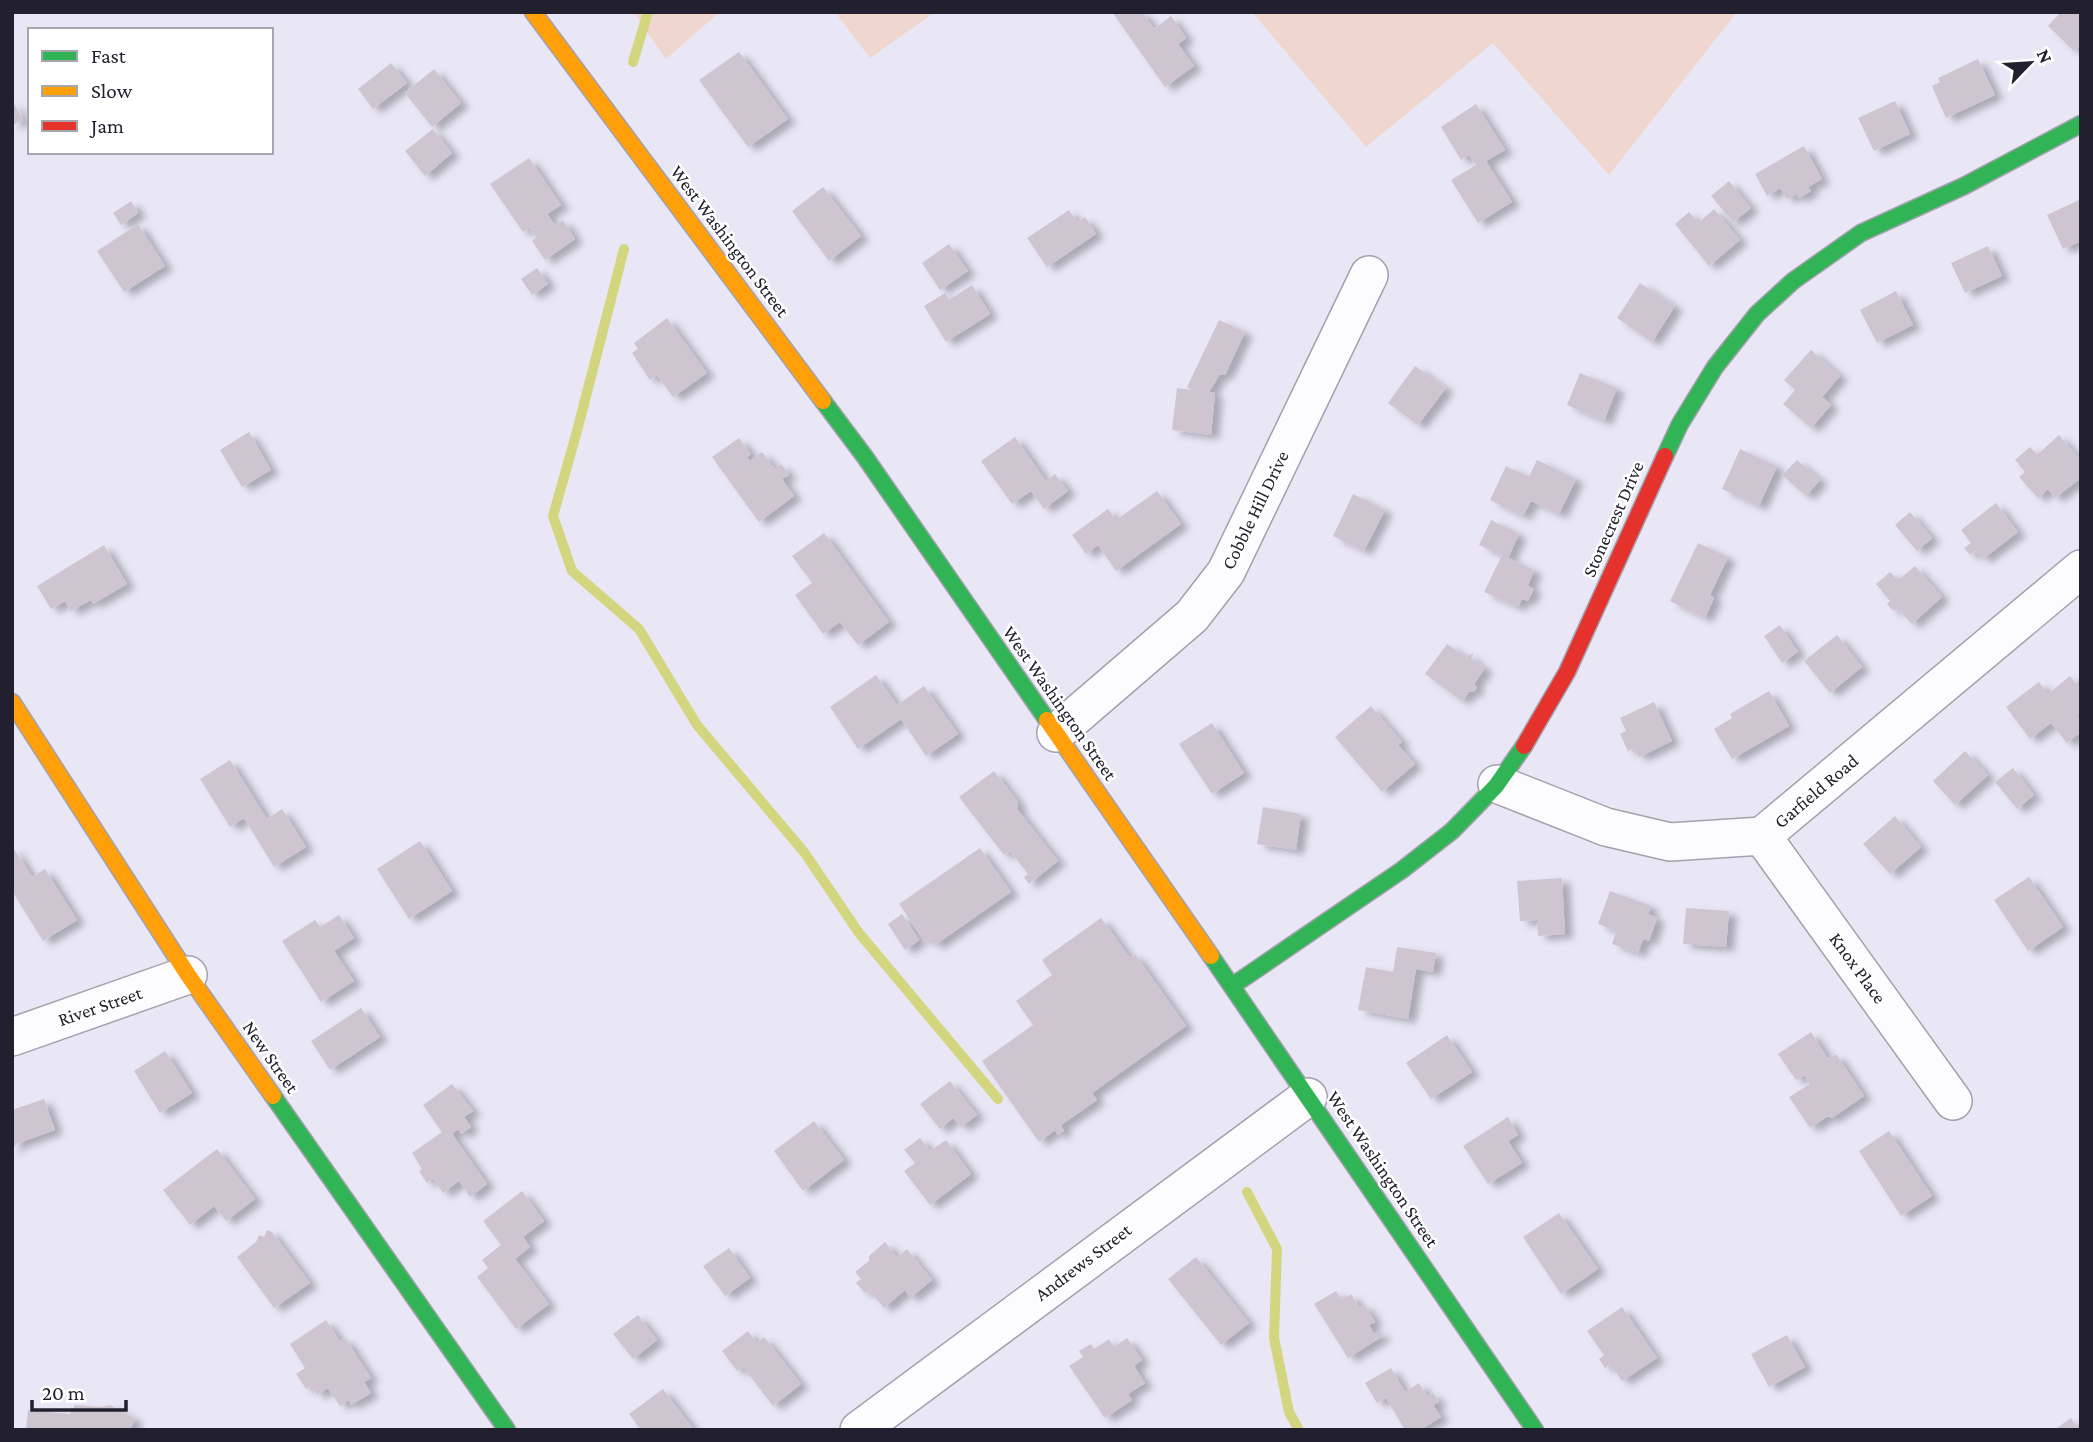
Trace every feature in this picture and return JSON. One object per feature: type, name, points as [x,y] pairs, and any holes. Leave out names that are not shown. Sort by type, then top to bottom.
[{"type":"street","name":"West Washington Street","points":[[533,12],[864,457],[1232,986],[1535,1430]]},
{"type":"street","name":"Stonecrest Drive","points":[[1232,986],[1422,856],[1468,819],[1497,785],[1532,734],[1582,641],[1654,478],[1706,381],[1757,314],[1801,275],[1859,234],[1967,184],[2081,124]]},
{"type":"street","name":"Cobble Hill Drive","points":[[1056,733],[1192,616],[1226,572],[1369,275]]},
{"type":"street","name":"Garfield Road","points":[[1497,785],[1606,827],[1670,842],[1762,836],[2081,569]]},
{"type":"street","name":"New Street","points":[[12,702],[188,975],[507,1430]]},
{"type":"street","name":"Knox Place","points":[[1762,836],[1953,1101]]},
{"type":"street","name":"River Street","points":[[12,1037],[188,975]]},
{"type":"street","name":"Andrews Street","points":[[859,1430],[1308,1097]]},
{"type":"shaded area","points":[[633,12],[720,12],[666,59]]},
{"type":"shaded area","points":[[835,12],[935,12],[870,58]]},
{"type":"shaded area","points":[[1252,12],[1737,12],[1609,175],[1493,43],[1366,147]]},
{"type":"building","points":[[1112,12],[1142,12],[1154,29],[1171,16],[1186,38],[1178,44],[1194,66],[1165,87]]},
{"type":"building","points":[[2061,12],[2081,12],[2081,45],[2074,51],[2048,26]]},
{"type":"building","points":[[739,52],[788,119],[748,147],[699,80]]},
{"type":"building","points":[[1978,59],[1995,95],[1946,118],[1932,86],[1940,82],[1938,78]]},
{"type":"building","points":[[391,63],[407,83],[373,109],[358,89]]},
{"type":"building","points":[[434,69],[461,103],[432,127],[405,93]]},
{"type":"building","points":[[12,100],[23,120],[12,125]]},
{"type":"building","points":[[1895,101],[1910,134],[1874,151],[1858,118]]},
{"type":"building","points":[[1476,104],[1505,150],[1486,161],[1512,202],[1478,223],[1451,180],[1476,165],[1469,155],[1461,160],[1441,127]]},
{"type":"building","points":[[433,129],[452,153],[425,176],[405,151]]},
{"type":"building","points":[[1804,146],[1822,179],[1808,187],[1811,191],[1799,198],[1796,194],[1787,199],[1780,188],[1767,196],[1755,174]]},
{"type":"building","points":[[529,158],[561,205],[547,214],[555,225],[563,220],[575,239],[545,260],[532,241],[536,237],[529,227],[523,232],[490,184]]},
{"type":"building","points":[[1729,181],[1751,208],[1733,222],[1711,196]]},
{"type":"building","points":[[823,187],[861,236],[829,261],[792,211]]},
{"type":"building","points":[[2081,199],[2081,241],[2063,249],[2047,215]]},
{"type":"building","points":[[131,201],[138,213],[121,225],[113,213]]},
{"type":"building","points":[[1714,209],[1740,240],[1709,266],[1675,224],[1689,212],[1698,223]]},
{"type":"building","points":[[1069,210],[1077,222],[1085,217],[1096,234],[1047,267],[1027,238]]},
{"type":"building","points":[[138,224],[165,266],[124,292],[97,251]]},
{"type":"building","points":[[949,244],[968,271],[940,290],[922,263]]},
{"type":"building","points":[[1988,246],[2002,276],[1965,293],[1951,263]]},
{"type":"building","points":[[537,268],[548,284],[532,295],[521,279]]},
{"type":"building","points":[[1640,283],[1675,306],[1652,342],[1617,318]]},
{"type":"building","points":[[972,285],[990,314],[946,342],[924,306],[945,293],[949,300]]},
{"type":"building","points":[[1896,291],[1913,325],[1877,343],[1860,310]]},
{"type":"building","points":[[667,318],[707,373],[673,397],[657,375],[650,380],[632,353],[638,349],[634,343]]},
{"type":"building","points":[[1219,320],[1245,332],[1225,375],[1220,374],[1209,392],[1215,393],[1211,435],[1172,430],[1177,388],[1192,390],[1187,387]]},
{"type":"building","points":[[1811,350],[1840,376],[1822,397],[1831,405],[1811,428],[1783,404],[1795,390],[1784,380]]},
{"type":"building","points":[[1415,366],[1446,388],[1418,425],[1388,403]]},
{"type":"building","points":[[1580,373],[1617,388],[1604,421],[1567,405]]},
{"type":"building","points":[[249,432],[271,470],[242,487],[220,450]]},
{"type":"building","points":[[2059,435],[2081,461],[2081,478],[2055,498],[2048,489],[2038,498],[2019,477],[2025,472],[2015,460],[2030,447],[2037,455]]},
{"type":"building","points":[[1015,437],[1046,481],[1055,474],[1068,491],[1044,509],[1031,491],[1012,504],[981,461]]},
{"type":"building","points":[[739,438],[751,454],[747,457],[750,461],[762,452],[775,469],[781,464],[789,475],[782,479],[794,496],[759,522],[712,457]]},
{"type":"building","points":[[1740,449],[1777,466],[1759,506],[1722,489]]},
{"type":"building","points":[[1537,460],[1576,479],[1559,514],[1531,501],[1523,516],[1490,500],[1506,466],[1529,477]]},
{"type":"building","points":[[1797,460],[1820,480],[1806,496],[1782,475]]},
{"type":"building","points":[[1157,491],[1181,524],[1116,571],[1098,545],[1086,554],[1072,535],[1108,509],[1116,520]]},
{"type":"building","points":[[1353,494],[1385,510],[1364,551],[1333,536]]},
{"type":"building","points":[[1996,503],[2018,532],[1983,559],[1976,551],[1970,555],[1964,548],[1971,543],[1961,530]]},
{"type":"building","points":[[1910,512],[1932,538],[1917,551],[1895,525]]},
{"type":"building","points":[[1491,520],[1519,534],[1508,558],[1534,570],[1528,586],[1534,589],[1528,601],[1522,599],[1518,607],[1484,592],[1502,555],[1479,545]]},
{"type":"building","points":[[824,533],[889,622],[858,645],[840,622],[823,634],[795,595],[812,583],[792,556]]},
{"type":"building","points":[[1698,543],[1728,557],[1710,595],[1714,598],[1705,618],[1670,601]]},
{"type":"building","points":[[104,545],[127,584],[93,604],[91,600],[71,611],[65,601],[51,609],[37,586]]},
{"type":"building","points":[[1915,566],[1942,597],[1912,624],[1898,609],[1892,610],[1887,604],[1890,601],[1876,584],[1890,572],[1898,580]]},
{"type":"building","points":[[1780,625],[1798,652],[1782,663],[1764,636]]},
{"type":"building","points":[[1837,635],[1862,667],[1830,693],[1804,661]]},
{"type":"building","points":[[1447,644],[1466,657],[1474,653],[1471,658],[1485,668],[1474,684],[1477,687],[1474,692],[1469,692],[1462,701],[1425,674]]},
{"type":"building","points":[[876,675],[897,705],[924,686],[958,734],[926,756],[901,719],[858,749],[830,707]]},
{"type":"building","points":[[2070,676],[2081,690],[2081,713],[2077,716],[2081,721],[2081,732],[2067,743],[2051,723],[2030,739],[2006,707],[2039,682],[2048,694]]},
{"type":"building","points":[[1769,691],[1789,726],[1732,759],[1714,729],[1732,718],[1730,714]]},
{"type":"building","points":[[1654,702],[1672,741],[1639,757],[1634,748],[1628,751],[1620,734],[1626,731],[1620,718]]},
{"type":"building","points":[[1371,706],[1402,742],[1398,745],[1415,764],[1382,792],[1335,737]]},
{"type":"building","points":[[1212,723],[1244,773],[1212,794],[1179,744]]},
{"type":"building","points":[[1965,751],[1988,775],[1955,805],[1933,781]]},
{"type":"building","points":[[230,760],[267,819],[282,809],[306,847],[274,867],[244,818],[230,827],[200,779]]},
{"type":"building","points":[[2013,768],[2034,795],[2017,809],[1995,782]]},
{"type":"building","points":[[994,771],[1018,802],[1017,809],[1058,861],[1029,884],[1024,877],[1028,874],[1010,851],[1004,855],[959,797]]},
{"type":"building","points":[[1263,807],[1301,814],[1296,850],[1257,844]]},
{"type":"building","points":[[1895,816],[1921,847],[1890,874],[1863,844]]},
{"type":"building","points":[[420,841],[452,891],[409,919],[377,869]]},
{"type":"building","points":[[12,846],[32,877],[45,869],[77,920],[43,941],[12,891]]},
{"type":"building","points":[[980,848],[1011,892],[935,945],[930,938],[925,941],[899,904]]},
{"type":"building","points":[[2029,877],[2063,927],[2028,951],[1994,900]]},
{"type":"building","points":[[1562,878],[1565,934],[1538,936],[1537,920],[1520,921],[1517,881]]},
{"type":"building","points":[[1610,891],[1651,906],[1648,914],[1657,918],[1649,941],[1643,939],[1638,953],[1612,944],[1616,931],[1598,924]]},
{"type":"building","points":[[1686,908],[1729,911],[1726,947],[1683,944]]},
{"type":"building","points":[[902,914],[919,940],[905,950],[888,924]]},
{"type":"building","points":[[339,915],[354,938],[334,951],[354,981],[321,1002],[282,941],[315,920],[320,927]]},
{"type":"building","points":[[1101,918],[1130,958],[1135,954],[1186,1026],[1092,1093],[1097,1100],[1061,1125],[1064,1131],[1058,1135],[1055,1130],[1039,1142],[982,1061],[1033,1025],[1016,1001],[1052,975],[1042,960]]},
{"type":"building","points":[[1397,947],[1436,953],[1433,972],[1416,969],[1408,1019],[1358,1010],[1366,967],[1393,972]]},
{"type":"building","points":[[361,1008],[380,1037],[330,1070],[311,1041]]},
{"type":"building","points":[[1811,1032],[1828,1059],[1836,1054],[1864,1096],[1832,1118],[1828,1116],[1810,1128],[1789,1097],[1810,1084],[1804,1075],[1796,1080],[1778,1054]]},
{"type":"building","points":[[1447,1035],[1472,1072],[1431,1099],[1406,1063]]},
{"type":"building","points":[[165,1051],[192,1093],[160,1113],[134,1071]]},
{"type":"building","points":[[950,1081],[977,1115],[961,1127],[953,1118],[940,1129],[920,1104]]},
{"type":"building","points":[[452,1084],[473,1111],[464,1117],[471,1127],[461,1134],[458,1129],[452,1134],[487,1184],[470,1197],[459,1181],[443,1193],[433,1178],[427,1183],[412,1153],[442,1132],[423,1105]]},
{"type":"building","points":[[44,1099],[55,1130],[16,1144],[12,1153],[12,1110]]},
{"type":"building","points":[[1508,1117],[1518,1135],[1508,1141],[1522,1163],[1488,1184],[1463,1146]]},
{"type":"building","points":[[814,1121],[844,1160],[803,1191],[774,1151]]},
{"type":"building","points":[[1889,1131],[1932,1196],[1901,1216],[1859,1151]]},
{"type":"building","points":[[920,1138],[930,1151],[946,1140],[971,1174],[930,1205],[904,1171],[915,1163],[904,1150]]},
{"type":"building","points":[[217,1149],[255,1199],[226,1221],[214,1206],[190,1225],[163,1190]]},
{"type":"building","points":[[522,1191],[544,1221],[523,1237],[530,1247],[515,1259],[549,1304],[516,1329],[477,1277],[488,1268],[482,1260],[501,1245],[483,1221]]},
{"type":"building","points":[[1559,1213],[1598,1269],[1561,1294],[1523,1237]]},
{"type":"building","points":[[267,1230],[272,1232],[310,1283],[274,1308],[237,1257],[256,1242],[259,1235],[264,1237]]},
{"type":"building","points":[[885,1242],[897,1257],[907,1249],[932,1280],[910,1298],[905,1290],[884,1308],[869,1290],[865,1293],[856,1283],[861,1279],[855,1272],[869,1261],[869,1256]]},
{"type":"building","points":[[729,1248],[750,1278],[725,1296],[703,1266]]},
{"type":"building","points":[[1196,1257],[1249,1323],[1221,1345],[1168,1279]]},
{"type":"building","points":[[1336,1291],[1342,1300],[1351,1294],[1359,1307],[1365,1305],[1375,1322],[1369,1325],[1374,1334],[1379,1331],[1383,1336],[1348,1358],[1314,1304]]},
{"type":"building","points":[[1622,1307],[1657,1358],[1622,1381],[1610,1364],[1605,1368],[1599,1359],[1604,1355],[1587,1331]]},
{"type":"building","points":[[638,1315],[657,1340],[633,1359],[613,1334]]},
{"type":"building","points":[[326,1320],[340,1341],[345,1338],[371,1378],[364,1382],[371,1393],[351,1405],[349,1400],[340,1406],[328,1388],[317,1395],[311,1385],[306,1389],[296,1374],[305,1368],[290,1344]]},
{"type":"building","points":[[748,1331],[757,1343],[764,1337],[801,1384],[773,1406],[743,1367],[737,1371],[722,1351]]},
{"type":"building","points":[[1787,1335],[1805,1367],[1769,1387],[1751,1354]]},
{"type":"building","points":[[1127,1338],[1142,1360],[1134,1366],[1145,1383],[1128,1394],[1132,1400],[1105,1418],[1069,1366],[1083,1357],[1079,1351],[1091,1344],[1094,1349],[1109,1339],[1114,1347]]},
{"type":"building","points":[[1391,1368],[1405,1392],[1419,1383],[1427,1396],[1433,1393],[1439,1402],[1433,1405],[1441,1417],[1420,1430],[1405,1430],[1386,1398],[1377,1403],[1365,1383]]},
{"type":"building","points":[[663,1389],[694,1430],[641,1430],[629,1414]]},
{"type":"building","points":[[75,1405],[110,1405],[135,1419],[130,1430],[26,1430],[28,1410],[70,1414]]},
{"type":"building","points":[[2071,1418],[2079,1430],[2054,1430]]},
{"type":"waterway","points":[[633,62],[648,12]]},
{"type":"waterway","points":[[624,249],[553,516],[572,571],[639,629],[697,725],[804,852],[859,933],[998,1099]]},
{"type":"waterway","points":[[1247,1192],[1277,1249],[1274,1338],[1289,1412],[1299,1430]]},
{"type":"traffic: fast","points":[[1665,456],[1680,424],[1715,367],[1757,314],[1793,281],[1861,233],[1964,186],[2081,124]]},
{"type":"traffic: fast","points":[[823,401],[865,457],[1047,720]]},
{"type":"traffic: fast","points":[[1232,986],[1402,870],[1452,831],[1496,786],[1524,746]]},
{"type":"traffic: fast","points":[[1211,956],[1535,1430]]},
{"type":"traffic: fast","points":[[273,1096],[507,1430]]},
{"type":"traffic: slow","points":[[533,12],[823,401]]},
{"type":"traffic: slow","points":[[12,702],[188,975],[273,1096]]},
{"type":"traffic: slow","points":[[1047,720],[1211,956]]},
{"type":"traffic: jam","points":[[1524,746],[1567,672],[1665,456]]}]
